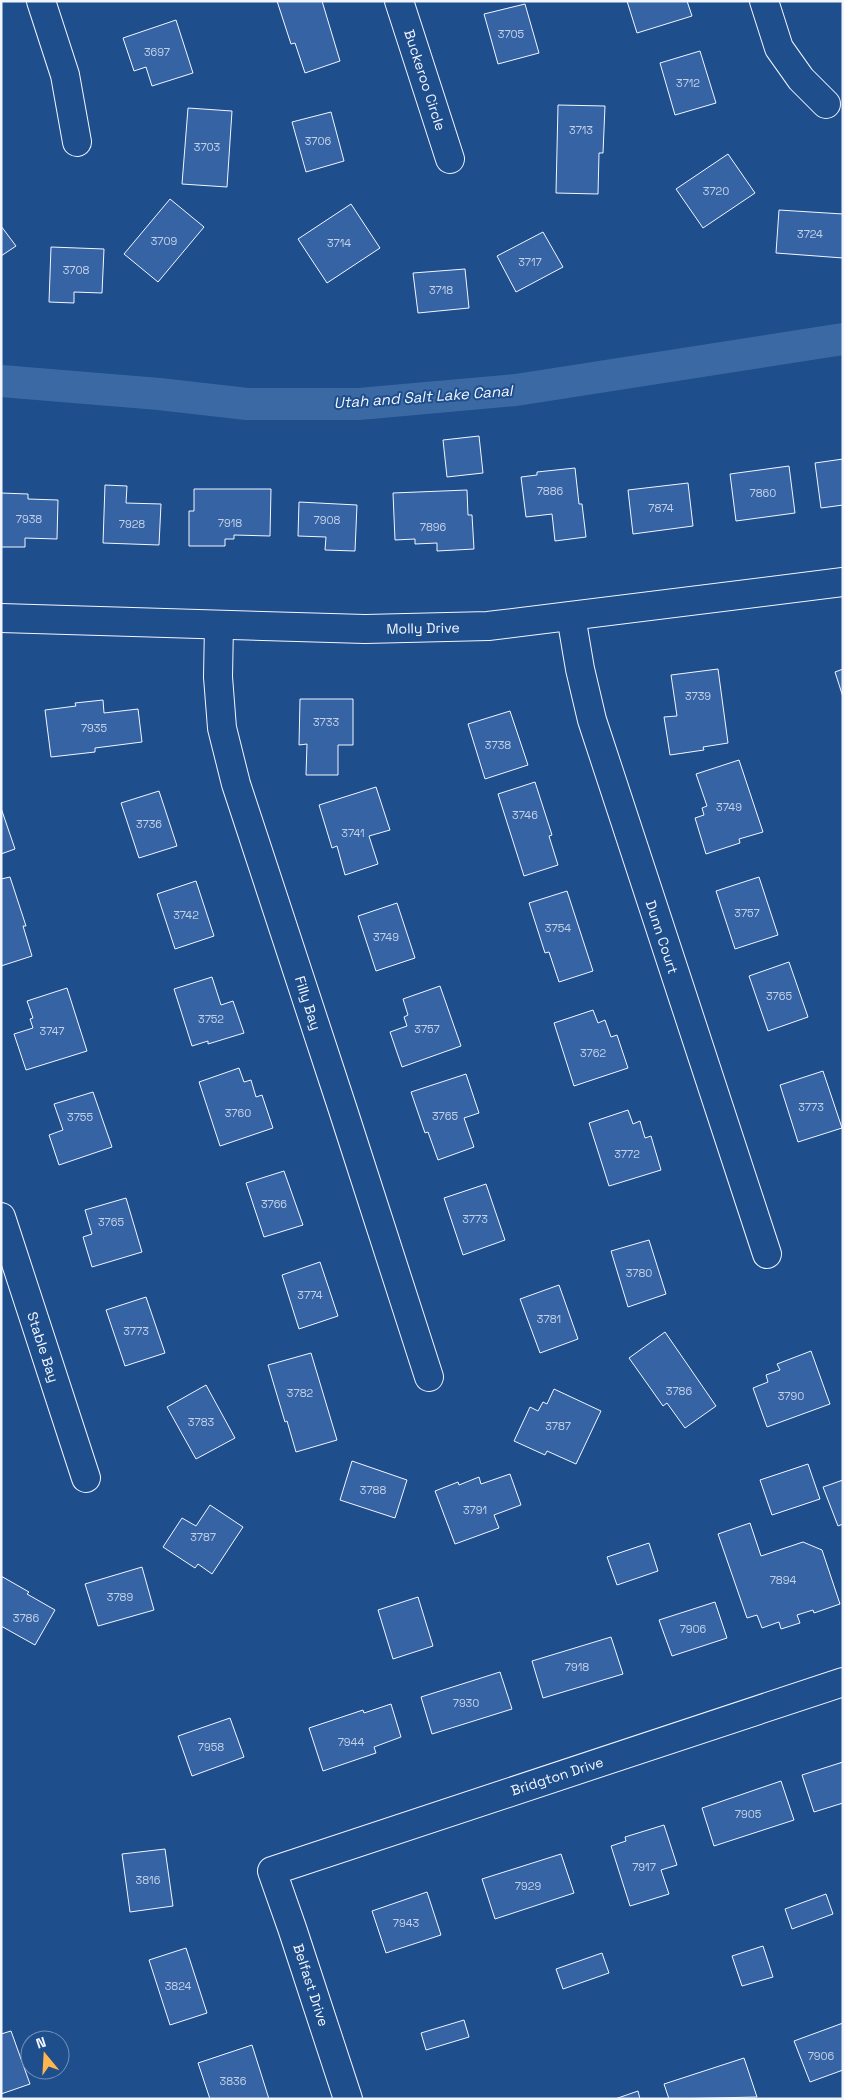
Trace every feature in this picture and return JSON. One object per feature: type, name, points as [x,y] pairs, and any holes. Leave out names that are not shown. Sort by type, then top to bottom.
[{"type":"street","points":[[40,1],[65,75],[77,142]]},
{"type":"street","name":"Buckeroo Circle","points":[[398,1],[450,159]]},
{"type":"street","points":[[764,1],[779,48],[801,79],[826,104]]},
{"type":"street","name":"Molly Drive","points":[[1,618],[365,629],[488,626],[843,582]]},
{"type":"street","name":"Dunn Court","points":[[572,616],[580,669],[594,728],[767,1254]]},
{"type":"street","name":"Filly Bay","points":[[219,625],[218,677],[222,728],[236,784],[344,1110],[429,1377]]},
{"type":"street","name":"Stable Bay","points":[[1,1217],[86,1478]]},
{"type":"street","name":"Bridgton Drive","points":[[272,1871],[843,1682]]},
{"type":"street","name":"Belfast Drive","points":[[272,1871],[348,2099]]},
{"type":"building","points":[[277,1],[322,1],[340,61],[305,73],[295,43],[291,44]]},
{"type":"building","points":[[627,1],[687,1],[692,16],[637,33]]},
{"type":"building","points":[[525,4],[539,53],[498,64],[484,14]]},
{"type":"building","points":[[176,20],[193,73],[152,86],[146,67],[134,71],[123,38]]},
{"type":"building","points":[[700,51],[716,103],[675,115],[660,63]]},
{"type":"building","points":[[558,105],[605,106],[603,153],[599,153],[598,194],[556,193]]},
{"type":"building","points":[[188,108],[232,111],[227,187],[182,184]]},
{"type":"building","points":[[331,112],[344,161],[306,172],[292,122]]},
{"type":"building","points":[[728,154],[755,193],[703,228],[676,189]]},
{"type":"building","points":[[170,199],[204,227],[158,282],[124,254]]},
{"type":"building","points":[[351,204],[380,248],[327,283],[298,239]]},
{"type":"building","points":[[779,210],[843,214],[843,258],[776,253]]},
{"type":"building","points":[[1,226],[16,246],[1,256]]},
{"type":"building","points":[[543,232],[563,267],[516,292],[497,256]]},
{"type":"building","points":[[51,247],[104,249],[102,293],[74,292],[74,303],[49,302]]},
{"type":"building","points":[[465,269],[469,308],[418,313],[413,273]]},
{"type":"building","points":[[479,436],[483,473],[447,477],[443,440]]},
{"type":"building","points":[[843,459],[843,505],[821,508],[815,463]]},
{"type":"building","points":[[789,466],[795,513],[736,521],[730,474]]},
{"type":"building","points":[[575,468],[579,504],[582,504],[586,537],[555,541],[552,514],[526,517],[521,477],[537,475],[537,472]]},
{"type":"building","points":[[688,483],[693,526],[633,534],[628,490]]},
{"type":"building","points":[[105,485],[127,486],[126,503],[161,504],[159,545],[103,543]]},
{"type":"building","points":[[194,489],[271,489],[270,536],[234,535],[234,539],[225,539],[225,546],[189,546],[189,511],[194,511]]},
{"type":"building","points":[[467,490],[468,515],[472,515],[474,549],[437,551],[437,543],[415,544],[415,539],[395,540],[393,493]]},
{"type":"building","points":[[1,493],[28,494],[28,499],[58,500],[57,539],[25,538],[25,547],[1,547]]},
{"type":"building","points":[[299,502],[357,505],[355,551],[325,550],[326,537],[298,536]]},
{"type":"building","points":[[718,669],[728,743],[703,747],[704,750],[670,755],[664,717],[677,716],[671,675]]},
{"type":"building","points":[[843,669],[843,697],[835,672]]},
{"type":"building","points":[[300,699],[353,699],[353,745],[338,745],[338,775],[306,775],[307,744],[299,745]]},
{"type":"building","points":[[103,700],[104,713],[138,709],[142,742],[95,748],[95,752],[51,757],[45,710],[76,706],[75,703]]},
{"type":"building","points":[[510,711],[528,765],[485,779],[468,724]]},
{"type":"building","points":[[739,760],[763,832],[739,839],[740,843],[706,854],[695,818],[704,815],[702,808],[707,806],[696,774]]},
{"type":"building","points":[[535,782],[552,835],[549,836],[558,865],[524,876],[498,794]]},
{"type":"building","points":[[376,787],[390,830],[369,836],[378,864],[345,875],[337,846],[332,848],[319,805]]},
{"type":"building","points":[[159,791],[177,846],[139,858],[121,803]]},
{"type":"building","points":[[1,808],[15,849],[1,854]]},
{"type":"building","points":[[10,877],[26,926],[23,926],[32,956],[1,966],[1,879]]},
{"type":"building","points":[[759,877],[778,935],[735,949],[716,891]]},
{"type":"building","points":[[196,881],[214,936],[175,949],[157,894]]},
{"type":"building","points":[[567,891],[593,971],[559,982],[549,952],[545,953],[529,903]]},
{"type":"building","points":[[397,903],[415,958],[376,971],[358,916]]},
{"type":"building","points":[[789,962],[808,1017],[768,1031],[749,976]]},
{"type":"building","points":[[212,977],[221,1005],[233,1001],[244,1033],[208,1044],[208,1041],[192,1046],[174,989]]},
{"type":"building","points":[[440,986],[461,1046],[402,1067],[390,1032],[407,1026],[404,1017],[408,1015],[403,999]]},
{"type":"building","points":[[67,988],[87,1051],[26,1070],[14,1034],[33,1028],[30,1019],[33,1018],[27,1001]]},
{"type":"building","points":[[593,1010],[598,1023],[605,1020],[611,1037],[617,1035],[628,1068],[574,1086],[554,1023]]},
{"type":"building","points":[[239,1068],[244,1082],[251,1080],[256,1097],[262,1095],[273,1128],[220,1146],[199,1082]]},
{"type":"building","points":[[823,1071],[842,1128],[798,1142],[780,1085]]},
{"type":"building","points":[[466,1074],[479,1113],[464,1118],[474,1147],[438,1160],[428,1132],[425,1133],[411,1092]]},
{"type":"building","points":[[93,1092],[112,1147],[59,1165],[49,1135],[63,1130],[54,1104]]},
{"type":"building","points":[[628,1110],[633,1124],[640,1121],[645,1138],[651,1136],[661,1170],[609,1186],[589,1123]]},
{"type":"building","points":[[284,1171],[303,1225],[264,1237],[246,1183]]},
{"type":"building","points":[[486,1184],[505,1240],[463,1255],[444,1198]]},
{"type":"building","points":[[126,1198],[142,1252],[92,1267],[83,1237],[92,1234],[85,1210]]},
{"type":"building","points":[[649,1240],[666,1294],[628,1307],[611,1251]]},
{"type":"building","points":[[320,1262],[338,1316],[299,1329],[282,1275]]},
{"type":"building","points":[[559,1285],[578,1339],[540,1353],[520,1299]]},
{"type":"building","points":[[146,1297],[165,1353],[125,1366],[106,1310]]},
{"type":"building","points":[[665,1332],[716,1406],[685,1428],[667,1403],[663,1406],[629,1358]]},
{"type":"building","points":[[811,1351],[830,1404],[767,1427],[753,1388],[768,1382],[766,1375],[780,1370],[777,1364]]},
{"type":"building","points":[[311,1353],[337,1440],[296,1452],[268,1365]]},
{"type":"building","points":[[206,1385],[235,1438],[196,1459],[167,1407]]},
{"type":"building","points":[[554,1389],[601,1411],[576,1464],[547,1451],[545,1455],[514,1441],[530,1407],[538,1411],[543,1402],[547,1404]]},
{"type":"building","points":[[352,1461],[407,1480],[395,1518],[340,1500]]},
{"type":"building","points":[[808,1464],[820,1499],[772,1515],[760,1480]]},
{"type":"building","points":[[510,1474],[521,1505],[494,1515],[499,1528],[455,1544],[435,1491],[458,1482],[459,1485],[479,1477],[481,1484]]},
{"type":"building","points":[[843,1480],[843,1524],[838,1526],[823,1487]]},
{"type":"building","points":[[210,1505],[243,1527],[212,1574],[198,1564],[195,1568],[163,1547],[182,1518],[196,1526]]},
{"type":"building","points":[[750,1523],[761,1556],[803,1542],[822,1550],[840,1604],[814,1613],[813,1610],[797,1615],[800,1623],[781,1629],[779,1622],[762,1628],[757,1615],[747,1618],[718,1534]]},
{"type":"building","points":[[649,1543],[658,1571],[617,1585],[607,1557]]},
{"type":"building","points":[[142,1567],[154,1610],[98,1626],[85,1584]]},
{"type":"building","points":[[1,1576],[55,1610],[35,1645],[1,1626]]},
{"type":"building","points":[[418,1597],[433,1646],[393,1659],[378,1610]]},
{"type":"building","points":[[715,1602],[727,1638],[672,1656],[659,1620]]},
{"type":"building","points":[[611,1637],[623,1674],[543,1698],[532,1661]]},
{"type":"building","points":[[500,1672],[512,1709],[432,1734],[421,1697]]},
{"type":"building","points":[[391,1704],[401,1737],[374,1747],[376,1753],[323,1771],[309,1728],[363,1710],[364,1713]]},
{"type":"building","points":[[230,1718],[244,1757],[192,1776],[178,1736]]},
{"type":"building","points":[[843,1762],[843,1803],[814,1812],[802,1775]]},
{"type":"building","points":[[781,1781],[794,1820],[714,1846],[702,1808]]},
{"type":"building","points":[[664,1825],[677,1865],[661,1870],[669,1894],[630,1906],[611,1846],[626,1841],[625,1837]]},
{"type":"building","points":[[165,1849],[173,1906],[130,1912],[122,1854]]},
{"type":"building","points":[[561,1854],[574,1893],[495,1919],[482,1879]]},
{"type":"building","points":[[427,1892],[441,1935],[386,1953],[372,1911]]},
{"type":"building","points":[[826,1894],[833,1914],[792,1929],[785,1909]]},
{"type":"building","points":[[763,1946],[773,1977],[742,1986],[732,1956]]},
{"type":"building","points":[[186,1948],[207,2013],[170,2025],[149,1960]]},
{"type":"building","points":[[602,1953],[609,1973],[563,1989],[556,1969]]},
{"type":"building","points":[[464,2020],[469,2037],[426,2050],[421,2033]]},
{"type":"building","points":[[843,2023],[843,2070],[810,2082],[794,2041]]},
{"type":"building","points":[[11,2031],[20,2056],[20,2080],[29,2080],[30,2084],[1,2094],[1,2034]]},
{"type":"building","points":[[252,2045],[269,2099],[210,2099],[198,2063]]},
{"type":"building","points":[[744,2058],[757,2097],[669,2099],[664,2084]]},
{"type":"building","points":[[638,2091],[640,2099],[615,2099]]},
{"type":"waterway","name":"Utah and Salt Lake Canal","points":[[1,381],[159,394],[247,404],[359,404],[516,390],[843,339]]}]
